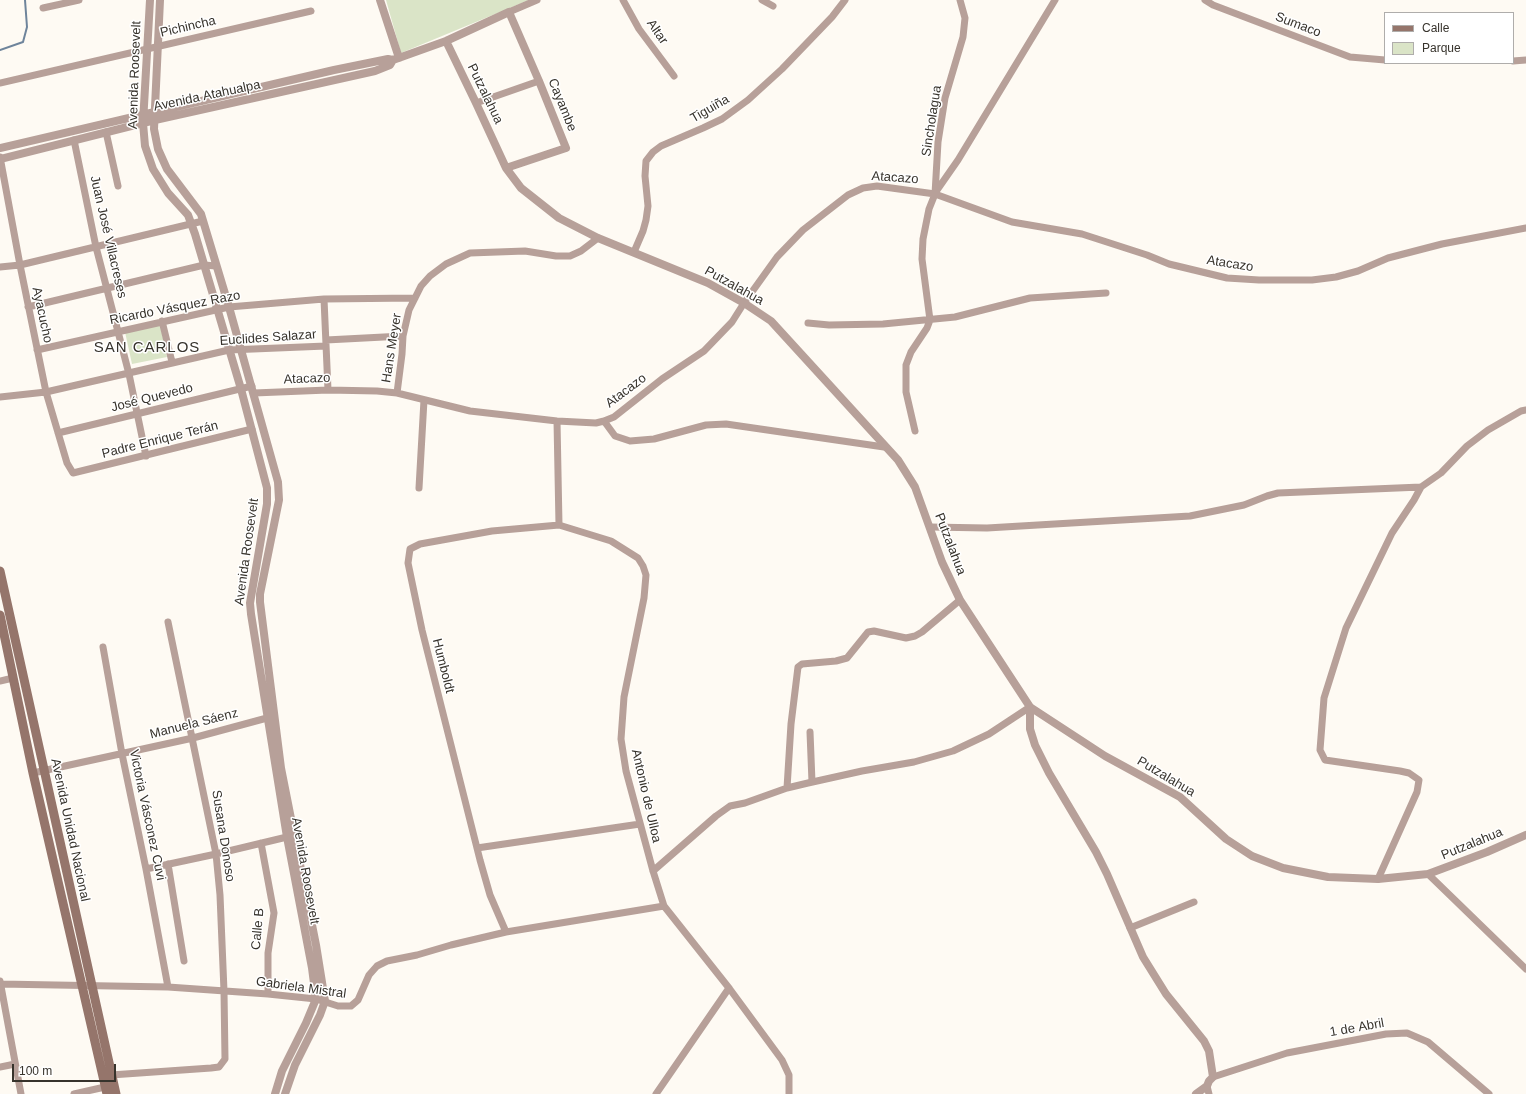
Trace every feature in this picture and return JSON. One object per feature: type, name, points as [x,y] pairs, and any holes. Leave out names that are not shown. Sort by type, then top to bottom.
[{"type":"main road","name":"Avenida Unidad Nacional","points":[[0,571],[1,583],[116,1094]]},
{"type":"main road","name":"Avenida Unidad Nacional","points":[[0,615],[33,773],[106,1090]]},
{"type":"street","points":[[43,8],[79,0]]},
{"type":"street","name":"Avenida Roosevelt","points":[[150,0],[143,114],[145,146],[153,169],[168,193],[188,215],[195,234],[241,389],[267,488],[267,504],[250,603],[251,614],[286,837],[312,968],[316,999],[306,1023],[282,1071],[275,1094]]},
{"type":"street","name":"Avenida Roosevelt","points":[[160,0],[154,129],[158,149],[167,169],[201,214],[253,390],[278,482],[279,500],[260,602],[281,768],[316,945],[325,1001]]},
{"type":"street","points":[[380,0],[396,59]]},
{"type":"street","name":"Avenida Atahualpa","points":[[0,158],[143,122],[155,115],[334,70],[388,59],[396,59],[446,41],[537,0]]},
{"type":"street","name":"Altar","points":[[623,0],[639,29],[674,76]]},
{"type":"street","points":[[762,0],[773,6]]},
{"type":"street","name":"Tiguiña","points":[[634,252],[646,220],[648,206],[645,176],[646,161],[653,152],[661,146],[722,119],[748,100],[782,69],[832,17],[846,0]]},
{"type":"street","name":"Sincholagua","points":[[930,320],[922,259],[923,239],[929,209],[935,194],[938,142],[945,98],[964,38],[965,18],[960,0]]},
{"type":"street","name":"Atacazo","points":[[935,194],[958,160],[1055,0]]},
{"type":"street","name":"Sumaco","points":[[1205,0],[1213,5],[1350,57],[1384,60]]},
{"type":"street","name":"Pichincha","points":[[0,83],[311,11]]},
{"type":"street","name":"Cayambe","points":[[506,168],[566,148],[509,12]]},
{"type":"street","name":"Putzalahua","points":[[446,41],[506,168],[521,188],[559,218],[598,238],[708,283],[744,303],[771,321],[884,447],[898,460],[915,487],[942,562],[960,600],[1030,707],[1105,756],[1180,797],[1226,839],[1252,856],[1283,868],[1328,877],[1378,878],[1428,874],[1487,852],[1526,835]]},
{"type":"street","points":[[1514,61],[1526,60]]},
{"type":"street","points":[[476,103],[539,81]]},
{"type":"street","name":"Avenida Atahualpa","points":[[0,148],[143,114],[155,115]]},
{"type":"street","points":[[106,132],[118,186]]},
{"type":"street","name":"Juan José Villacreses","points":[[74,140],[96,247],[129,374],[136,415],[146,456]]},
{"type":"street","name":"Ayacucho","points":[[0,158],[28,307],[46,392],[67,463],[73,473]]},
{"type":"street","name":"Atacazo","points":[[253,390],[377,391],[397,393],[470,411],[556,421],[604,422],[704,350],[732,322],[777,257],[803,230],[848,194],[863,188],[877,186],[935,194],[1012,222],[1082,234],[1147,255],[1169,264],[1227,278],[1259,280],[1312,280],[1336,277],[1358,271],[1396,256],[1442,244],[1526,228]]},
{"type":"street","points":[[0,267],[20,265],[203,221]]},
{"type":"street","name":"Hans Meyer","points":[[397,393],[403,336],[409,310],[421,286],[430,276],[446,264],[470,253],[525,251],[556,256],[570,256],[581,251],[598,238]]},
{"type":"street","points":[[28,307],[204,266],[216,266]]},
{"type":"street","points":[[808,323],[829,325],[930,320],[955,317],[1030,298],[1106,293]]},
{"type":"street","name":"Ricardo Vásquez Razo","points":[[37,350],[229,307],[324,299],[415,298]]},
{"type":"street","points":[[324,299],[328,390]]},
{"type":"street","points":[[914,431],[906,392],[906,365],[911,352],[927,328],[930,320]]},
{"type":"street","points":[[162,321],[172,362]]},
{"type":"street","name":"Euclides Salazar","points":[[0,397],[46,392],[229,350],[403,336]]},
{"type":"street","name":"José Quevedo","points":[[58,433],[241,389],[253,390]]},
{"type":"street","points":[[419,488],[424,400]]},
{"type":"street","points":[[1378,878],[1417,792],[1419,780],[1409,773],[1400,771],[1325,760],[1320,750],[1324,698],[1346,628],[1392,533],[1422,487],[1441,473],[1467,446],[1488,430],[1521,411],[1526,410]]},
{"type":"street","points":[[556,421],[559,525]]},
{"type":"street","points":[[604,422],[615,436],[630,441],[654,438],[706,425],[726,424],[884,447]]},
{"type":"street","name":"Padre Enrique Terán","points":[[73,473],[252,429]]},
{"type":"street","points":[[930,527],[988,528],[1190,516],[1244,505],[1278,493],[1422,487]]},
{"type":"street","name":"Antonio de Ulloa","points":[[559,525],[611,541],[638,558],[643,566],[646,575],[644,598],[624,697],[621,739],[626,771],[640,824],[664,906],[729,988],[782,1060],[789,1075],[789,1094]]},
{"type":"street","name":"Humboldt","points":[[506,932],[490,895],[477,848],[422,630],[408,563],[410,549],[420,544],[492,531],[559,525]]},
{"type":"street","points":[[787,788],[791,724],[798,667],[802,664],[836,662],[847,658],[868,632],[874,631],[906,638],[914,636],[922,632],[960,600]]},
{"type":"street","name":"Susana Donoso","points":[[111,1074],[219,1067],[225,1058],[220,895],[216,854],[168,622]]},
{"type":"street","name":"Victoria Vásconez Cuvi","points":[[103,647],[122,754],[146,869],[168,987]]},
{"type":"street","points":[[0,680],[13,678]]},
{"type":"street","points":[[653,871],[716,816],[730,806],[745,803],[787,788],[862,771],[914,762],[953,751],[989,734],[1030,707]]},
{"type":"street","points":[[1030,707],[1030,728],[1035,745],[1049,773],[1099,858],[1142,958],[1166,994],[1204,1040],[1211,1061],[1211,1073],[1213,1077],[1208,1090],[1196,1094]]},
{"type":"street","name":"Manuela Sáenz","points":[[33,773],[193,738],[267,718]]},
{"type":"street","points":[[810,732],[812,782]]},
{"type":"street","points":[[477,848],[640,824]]},
{"type":"street","points":[[146,869],[286,837]]},
{"type":"street","name":"Calle B","points":[[261,843],[274,913],[268,953],[268,994]]},
{"type":"street","points":[[168,864],[184,961]]},
{"type":"street","points":[[1428,874],[1526,969]]},
{"type":"street","points":[[1130,928],[1194,902]]},
{"type":"street","name":"Gabriela Mistral","points":[[0,983],[168,987],[268,994],[316,999],[338,1006],[351,1006],[358,1000],[369,975],[377,966],[387,961],[417,955],[506,932],[664,906]]},
{"type":"street","points":[[0,983],[21,1094]]},
{"type":"street","points":[[656,1094],[729,988]]},
{"type":"street","points":[[285,1094],[295,1065],[320,1015],[325,1001]]},
{"type":"street","name":"1 de Abril","points":[[1213,1077],[1287,1053],[1386,1034],[1407,1033],[1428,1042],[1488,1094]]},
{"type":"street","points":[[0,1067],[15,1064]]},
{"type":"street","points":[[74,1094],[106,1090]]},
{"type":"green space","points":[[386,0],[529,0],[401,53]]},
{"type":"green space","points":[[160,324],[167,357],[132,364],[125,332]]},
{"type":"waterway","points":[[0,50],[23,42],[27,27],[25,0]]},
{"type":"district","name":"SAN CARLOS","points":[[147,348]]}]
